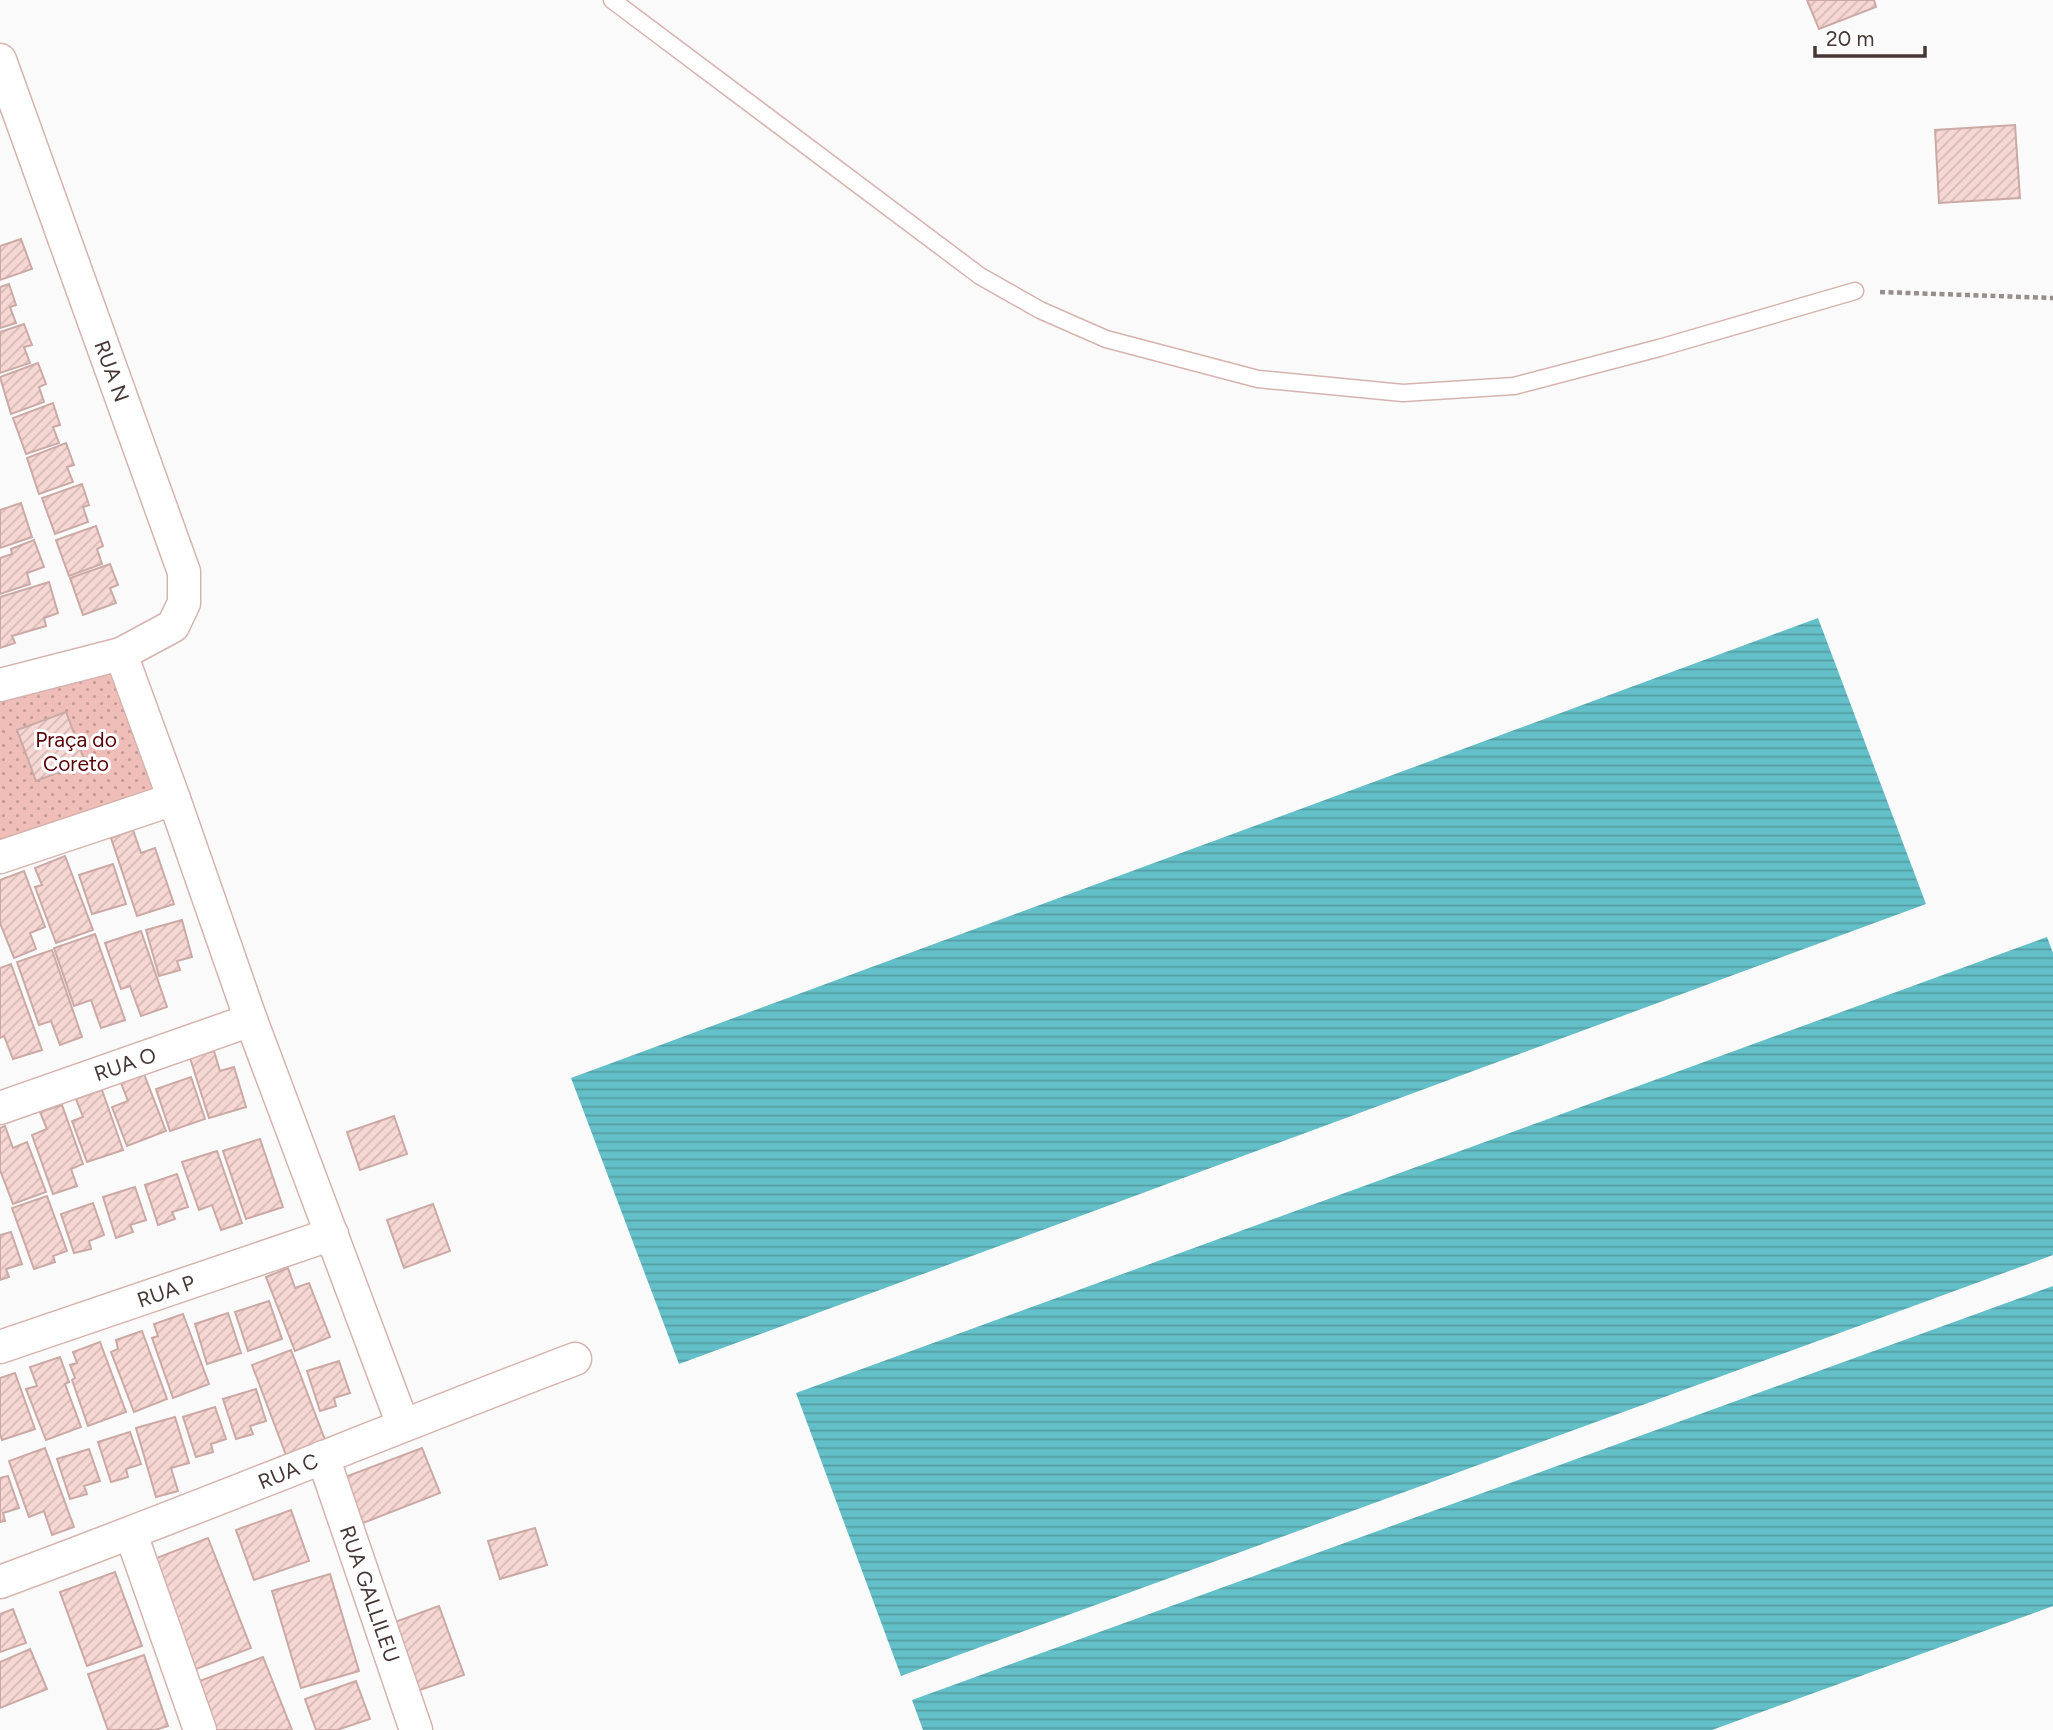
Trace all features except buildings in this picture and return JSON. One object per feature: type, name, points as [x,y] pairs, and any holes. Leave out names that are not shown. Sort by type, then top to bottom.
[{"type":"street","name":"RUA N","points":[[0,60],[184,572],[184,603],[173,626],[121,654],[0,685]]},
{"type":"street","points":[[121,654],[251,1020],[403,1425]]},
{"type":"street","points":[[0,857],[174,799]]},
{"type":"street","name":"RUA O","points":[[0,1108],[251,1020]]},
{"type":"street","name":"RUA P","points":[[0,1347],[332,1234]]},
{"type":"street","name":"RUA C","points":[[0,1582],[131,1534],[575,1359]]},
{"type":"street","name":"RUA GALLILEU","points":[[323,1457],[416,1730]]},
{"type":"street","points":[[131,1534],[200,1730]]},
{"type":"lane","points":[[612,0],[980,276],[1040,310],[1106,339],[1258,379],[1403,393],[1514,386],[1659,348],[1855,291]]},
{"type":"path","points":[[1855,291],[2053,298]]},
{"type":"green space","name":"Praça do Coreto","points":[[121,654],[174,799],[0,857],[0,685]]},
{"type":"water","points":[[1818,618],[1926,904],[679,1364],[571,1078]]},
{"type":"water","points":[[2047,937],[2053,953],[2053,1255],[901,1676],[796,1393]]},
{"type":"water","points":[[2053,1286],[2053,1606],[1712,1730],[923,1730],[912,1700]]}]
